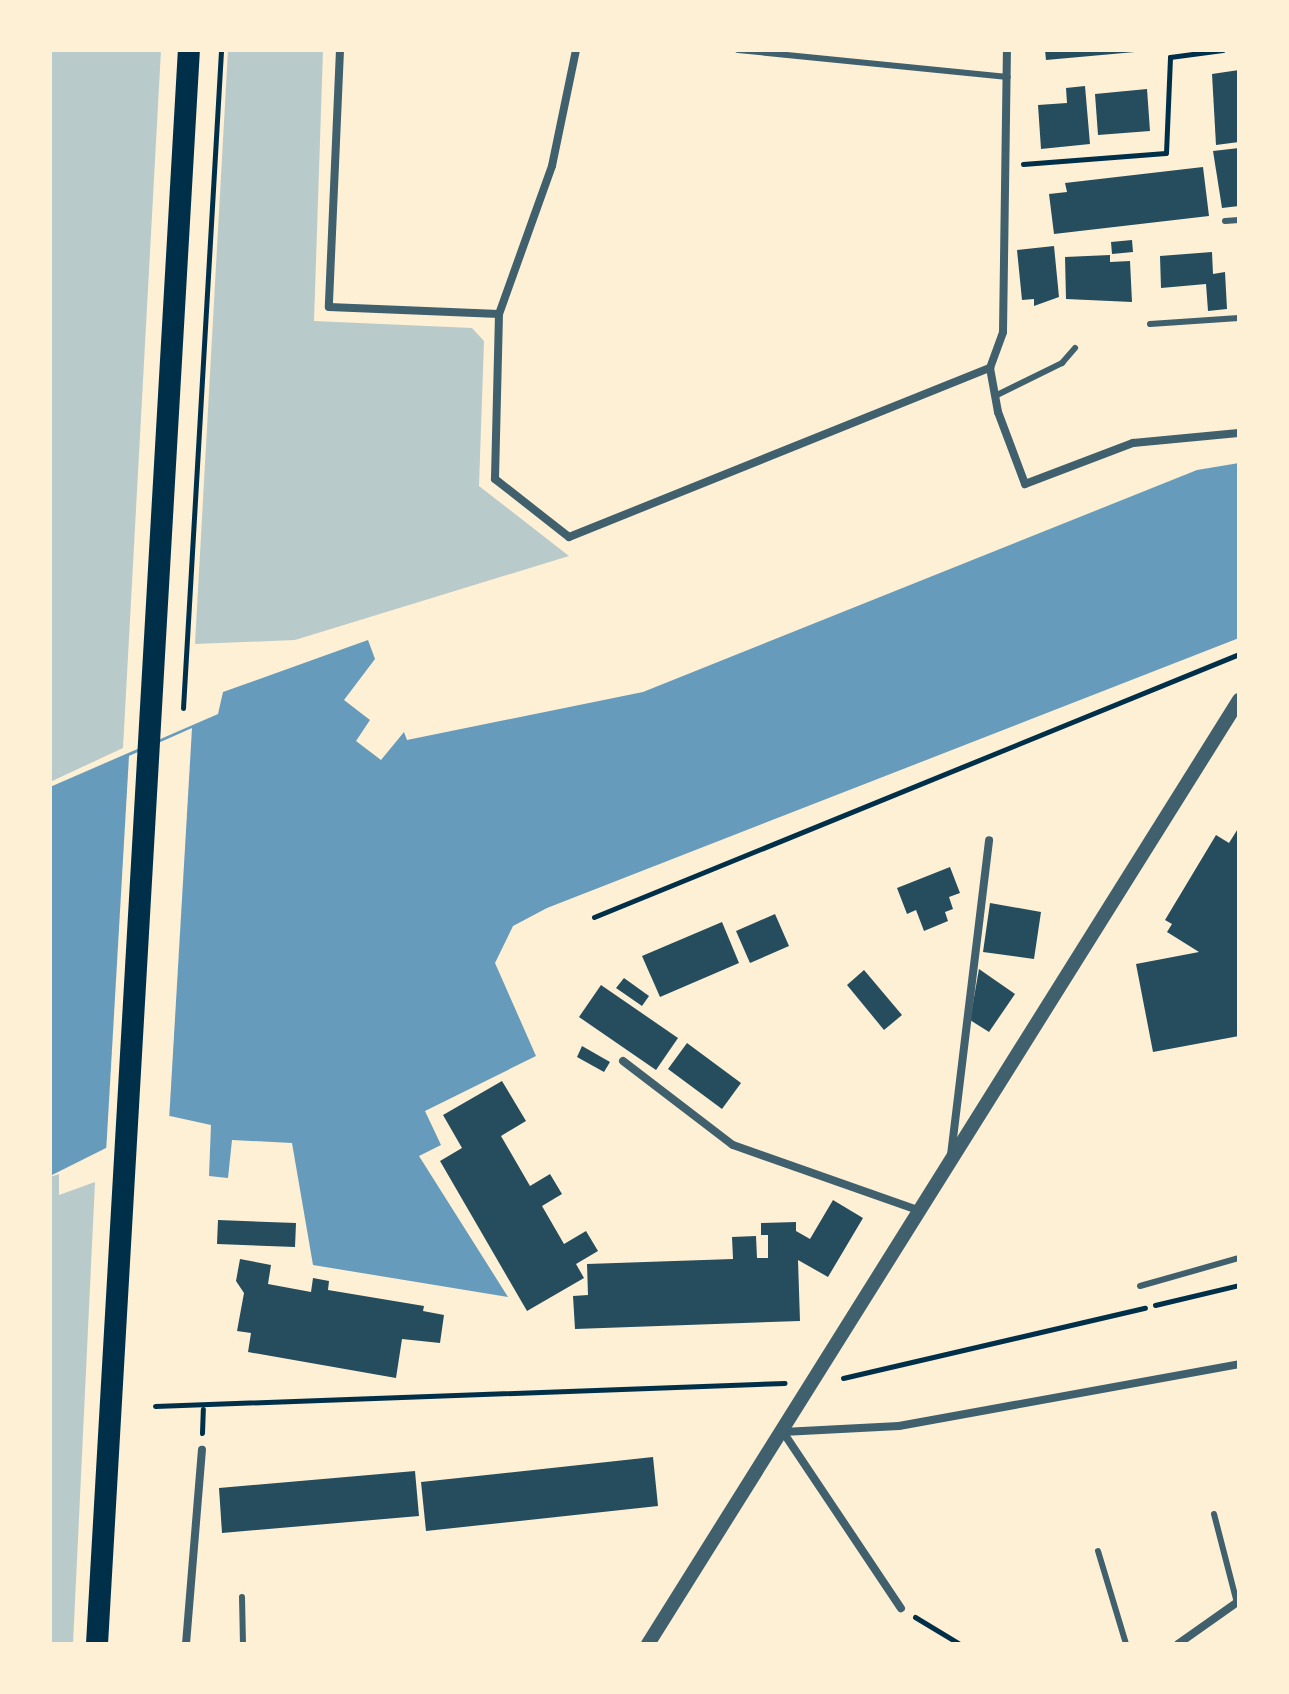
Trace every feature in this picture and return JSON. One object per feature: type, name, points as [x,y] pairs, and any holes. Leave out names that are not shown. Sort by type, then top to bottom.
[{"type":"highway","points":[[97,1644],[189,50]]},
{"type":"street","points":[[340,50],[329,307],[499,314]]},
{"type":"street","points":[[576,50],[552,166],[499,314],[495,479],[569,537],[990,368]]},
{"type":"street","points":[[1007,50],[1003,332],[990,368],[995,396],[1025,484],[1133,443],[1239,433]]},
{"type":"street","points":[[648,1644],[1239,700]]},
{"type":"street","points":[[950,1164],[989,840]]},
{"type":"street","points":[[623,1061],[733,1145],[921,1211]]},
{"type":"street","points":[[783,1432],[899,1426],[1239,1364]]},
{"type":"street","points":[[783,1432],[901,1608]]},
{"type":"street","points":[[186,1644],[202,1450]]},
{"type":"street","points":[[1178,1644],[1238,1602]]},
{"type":"lane","points":[[738,50],[1008,77]]},
{"type":"lane","points":[[1225,221],[1239,220]]},
{"type":"lane","points":[[1150,324],[1239,318]]},
{"type":"lane","points":[[995,396],[1062,363],[1075,348]]},
{"type":"lane","points":[[1140,1286],[1239,1258]]},
{"type":"lane","points":[[1214,1514],[1238,1602]]},
{"type":"lane","points":[[1098,1551],[1126,1644]]},
{"type":"lane","points":[[242,1597],[243,1644]]},
{"type":"path","points":[[183,708],[221,50]]},
{"type":"path","points":[[1006,166],[1166,153],[1170,57],[1223,50]]},
{"type":"path","points":[[594,917],[1239,654]]},
{"type":"path","points":[[848,1378],[1239,1285]]},
{"type":"path","points":[[155,1406],[783,1383]]},
{"type":"path","points":[[901,1608],[960,1644]]},
{"type":"shaded area","points":[[50,50],[161,50],[123,748],[50,782]]},
{"type":"shaded area","points":[[228,50],[323,50],[314,321],[472,328],[484,341],[479,486],[569,556],[295,640],[195,644]]},
{"type":"shaded area","points":[[59,1174],[59,1195],[95,1182],[73,1644],[50,1644],[50,1177]]},
{"type":"water","points":[[1239,463],[1239,638],[547,908],[513,926],[495,963],[536,1056],[425,1111],[441,1145],[419,1156],[508,1297],[313,1265],[292,1143],[232,1140],[228,1178],[209,1176],[211,1125],[170,1116],[50,1176],[50,787],[218,714],[223,692],[368,640],[375,659],[344,700],[370,720],[356,741],[381,760],[404,732],[407,740],[643,692],[1197,470]]},
{"type":"pier","points":[[192,728],[169,1121],[106,1153],[129,756]]},
{"type":"building","points":[[1045,50],[1135,50],[1135,52],[1046,60]]},
{"type":"building","points":[[1239,70],[1239,142],[1216,145],[1212,74]]},
{"type":"building","points":[[1085,86],[1090,144],[1041,149],[1038,105],[1067,103],[1066,88]]},
{"type":"building","points":[[1147,89],[1150,131],[1098,135],[1095,94]]},
{"type":"building","points":[[1239,148],[1239,206],[1222,208],[1213,151]]},
{"type":"building","points":[[1203,167],[1209,216],[1054,234],[1049,194],[1067,192],[1065,183]]},
{"type":"building","points":[[1132,240],[1133,252],[1112,254],[1111,242]]},
{"type":"building","points":[[1054,246],[1059,297],[1034,306],[1034,299],[1022,300],[1017,250]]},
{"type":"building","points":[[1212,252],[1213,274],[1225,272],[1227,309],[1208,311],[1206,284],[1161,288],[1160,256]]},
{"type":"building","points":[[1110,255],[1110,262],[1130,261],[1132,302],[1066,299],[1065,257]]},
{"type":"building","points":[[1239,827],[1239,1036],[1153,1052],[1136,964],[1199,952],[1167,932],[1172,924],[1165,920],[1216,835],[1229,843]]},
{"type":"building","points":[[950,867],[960,893],[949,897],[953,909],[945,912],[948,921],[924,931],[916,910],[907,914],[897,888]]},
{"type":"building","points":[[990,903],[1041,912],[1034,959],[983,952]]},
{"type":"building","points":[[775,914],[789,946],[750,963],[736,931]]},
{"type":"building","points":[[722,922],[739,963],[660,997],[642,956]]},
{"type":"building","points":[[979,969],[1015,994],[989,1032],[970,1020]]},
{"type":"building","points":[[864,970],[902,1015],[884,1030],[847,985]]},
{"type":"building","points":[[624,978],[649,996],[642,1006],[616,988]]},
{"type":"building","points":[[601,985],[678,1038],[656,1070],[579,1017]]},
{"type":"building","points":[[687,1043],[741,1083],[722,1109],[668,1069]]},
{"type":"building","points":[[582,1046],[610,1062],[604,1072],[577,1057]]},
{"type":"building","points":[[502,1081],[526,1121],[501,1136],[530,1186],[550,1174],[562,1194],[542,1206],[564,1244],[586,1231],[598,1251],[576,1264],[584,1278],[527,1311],[440,1161],[462,1148],[443,1115]]},
{"type":"building","points":[[833,1200],[863,1218],[828,1277],[798,1260],[800,1321],[575,1329],[573,1296],[588,1295],[587,1264],[733,1259],[732,1237],[756,1236],[757,1258],[768,1258],[768,1235],[761,1235],[761,1223],[796,1222],[796,1231],[810,1239]]},
{"type":"building","points":[[218,1220],[296,1223],[295,1247],[217,1244]]},
{"type":"building","points":[[240,1259],[271,1265],[268,1284],[311,1292],[313,1278],[329,1281],[328,1290],[424,1306],[423,1311],[444,1315],[440,1343],[402,1339],[396,1378],[248,1352],[251,1333],[237,1331],[244,1293],[236,1281]]},
{"type":"building","points":[[653,1457],[658,1506],[426,1531],[421,1482]]},
{"type":"building","points":[[415,1471],[419,1516],[222,1533],[219,1488]]}]
